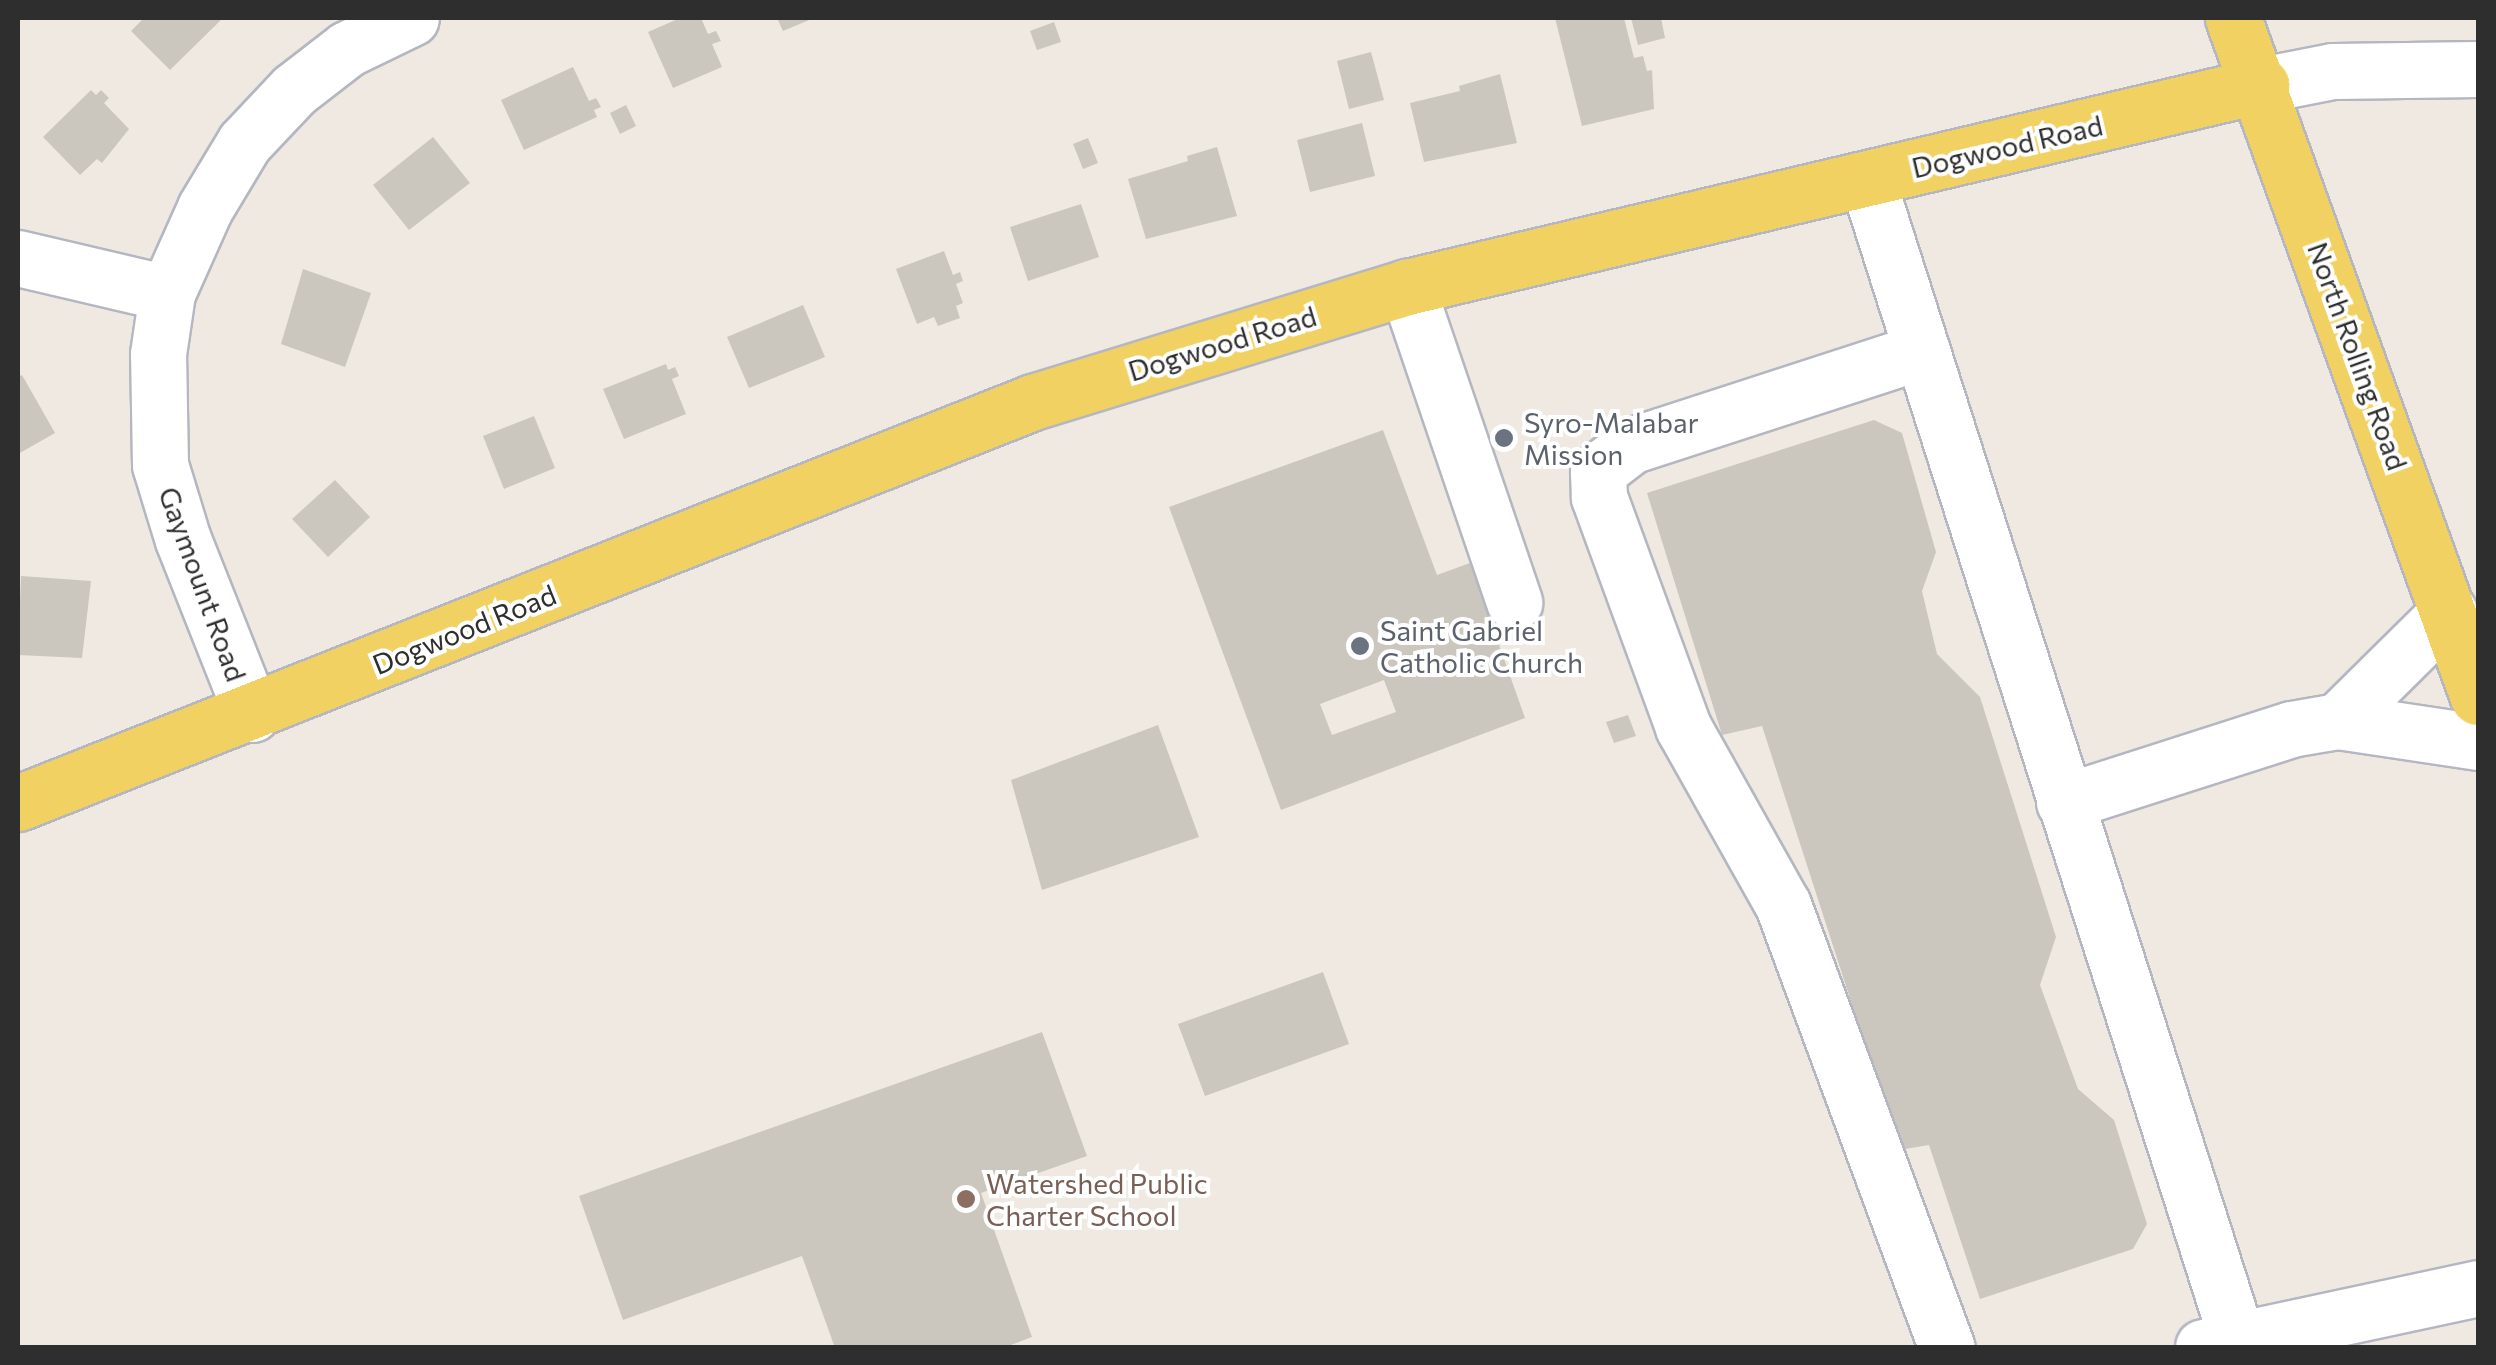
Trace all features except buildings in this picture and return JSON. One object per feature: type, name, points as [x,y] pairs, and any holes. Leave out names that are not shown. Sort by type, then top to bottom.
[{"type":"main road","name":"North Rolling Road","points":[[2233,18],[2478,697]]},
{"type":"main road","name":"Dogwood Road","points":[[18,804],[1033,402],[1408,287],[2260,85]]},
{"type":"street","name":"Gaymount Road","points":[[252,714],[183,540],[160,466],[158,354],[167,292],[205,208],[244,143],[294,90],[348,49],[410,18]]},
{"type":"street","name":"Dogwood Road","points":[[2260,85],[2333,71],[2478,68]]},
{"type":"street","points":[[1866,179],[2064,802],[2219,1343],[2478,1288]]},
{"type":"street","points":[[18,258],[167,292]]},
{"type":"street","points":[[1408,287],[1514,602]]},
{"type":"street","points":[[1922,351],[1632,445],[1598,472],[1599,497],[1683,726],[1783,905],[1947,1348]]},
{"type":"street","points":[[2338,720],[2450,611]]},
{"type":"street","points":[[2064,802],[2292,729],[2338,720],[2478,742]]},
{"type":"place","name":"Syro-Malabar Mission","points":[[1504,438]]},
{"type":"place","name":"Saint Gabriel Catholic Church","points":[[1360,646]]},
{"type":"place","name":"Watershed Public Charter School","points":[[966,1199]]}]
